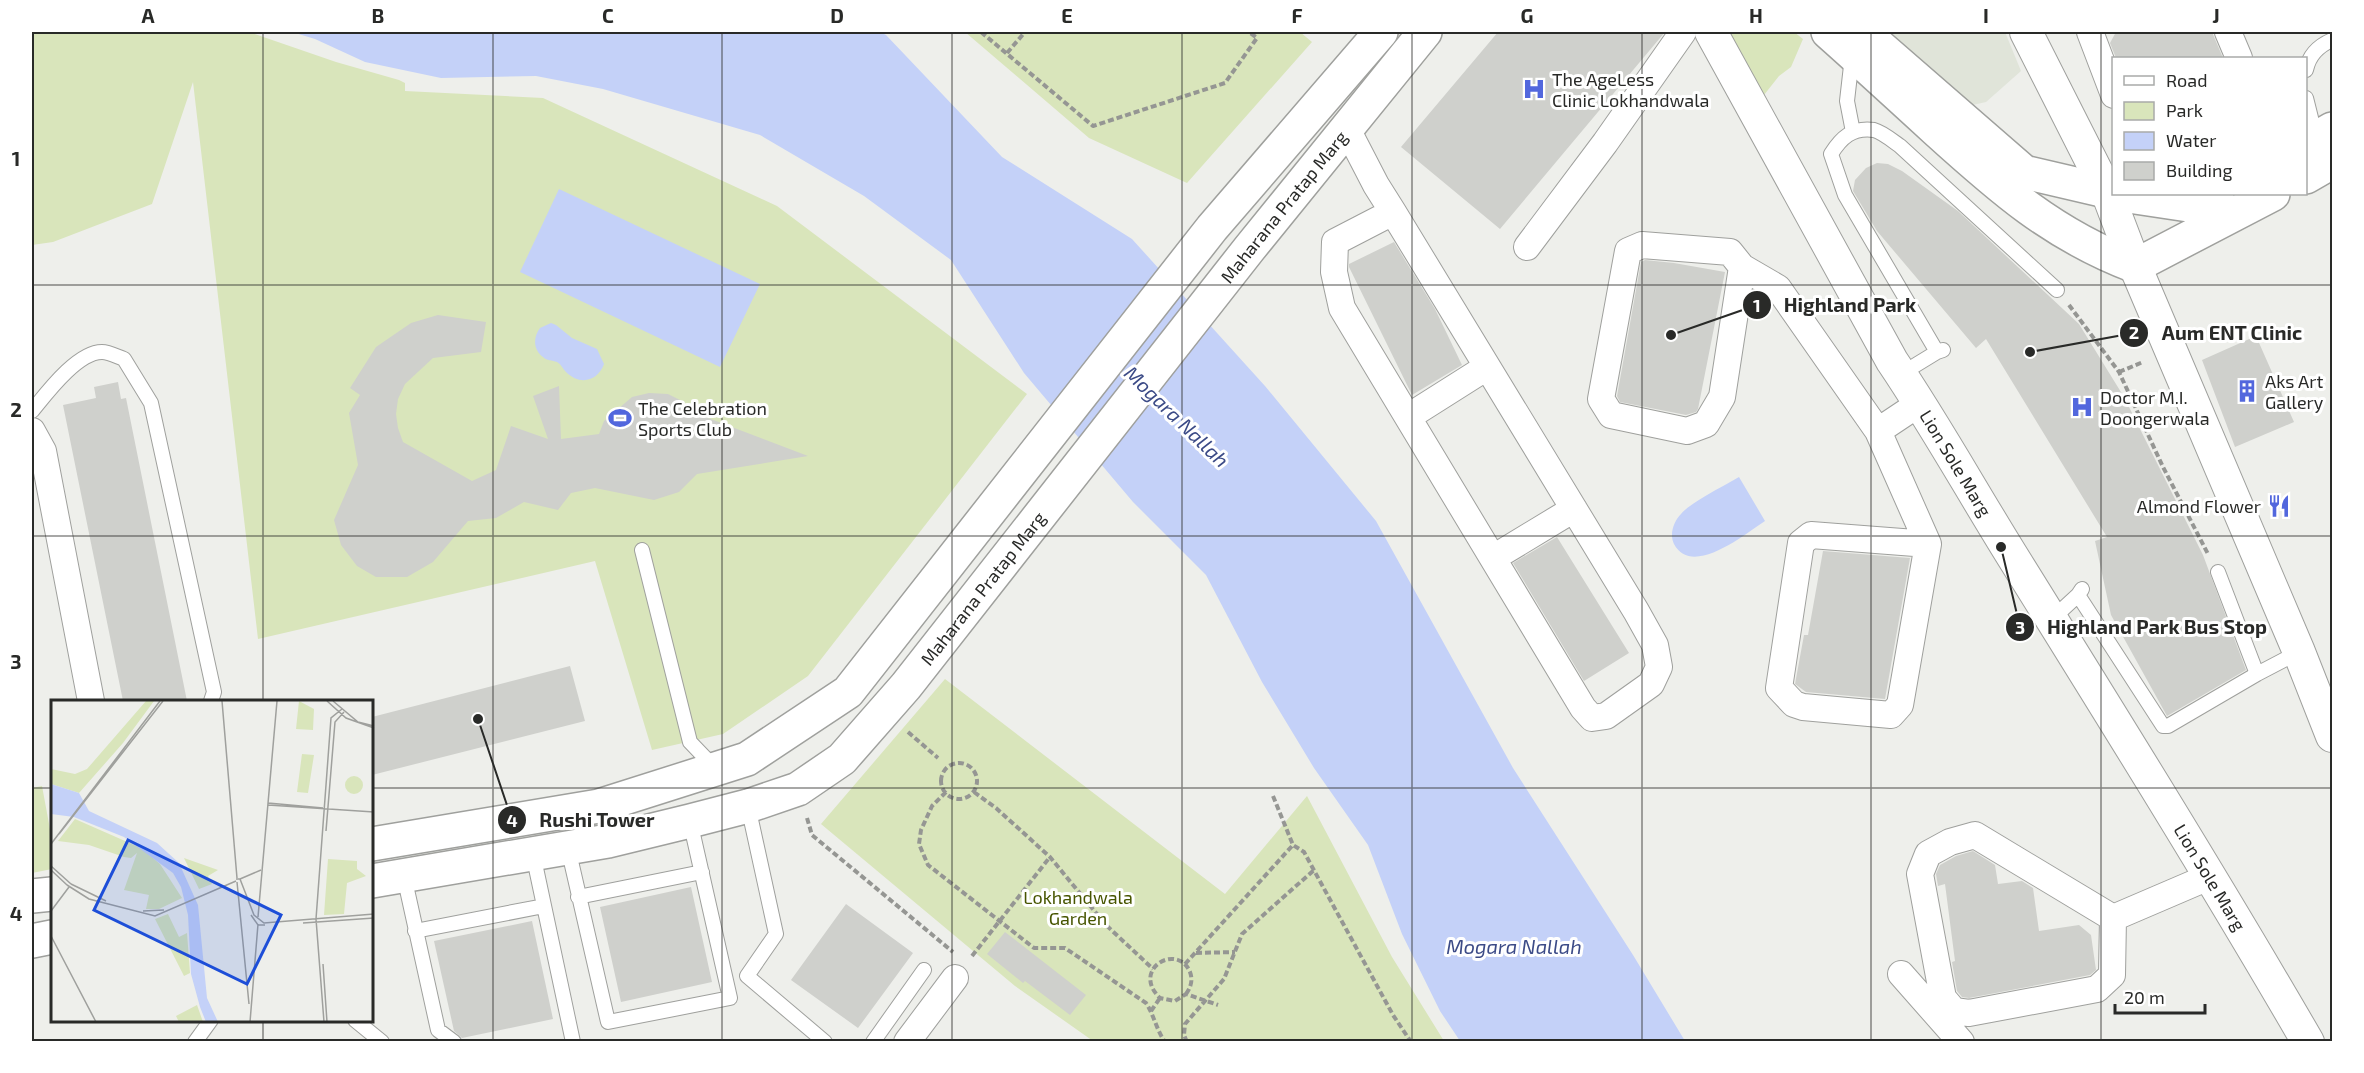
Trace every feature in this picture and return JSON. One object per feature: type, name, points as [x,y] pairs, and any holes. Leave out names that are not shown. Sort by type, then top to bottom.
[{"type":"main road","points":[[374,844],[599,806],[716,769],[747,759],[848,692],[1212,228],[1380,32]]},
{"type":"main road","name":"Maharana Pratap Marg","points":[[374,881],[608,842],[748,806],[798,789],[842,759],[885,712],[1249,249],[1425,32]]},
{"type":"main road","points":[[1828,32],[1858,42],[2024,172],[2112,193]]},
{"type":"main road","points":[[1858,42],[2001,189],[2053,225],[2100,252],[2135,266],[2271,195]]},
{"type":"main road","points":[[2307,175],[2322,143]]},
{"type":"main road","points":[[2125,195],[2195,206],[2215,195]]},
{"type":"main road","points":[[599,806],[608,842]]},
{"type":"main road","points":[[32,896],[51,894]]},
{"type":"main road","points":[[32,941],[51,937]]},
{"type":"street","points":[[1527,247],[1683,32]]},
{"type":"street","name":"Lion Sole Marg","points":[[1711,32],[1901,374],[2211,876],[2308,1041]]},
{"type":"street","points":[[2026,32],[2112,193]]},
{"type":"street","points":[[2090,32],[2112,90]]},
{"type":"street","points":[[2228,32],[2239,57]]},
{"type":"street","points":[[1347,129],[1376,185],[1393,212],[1574,509],[1655,645],[1659,667],[1651,684],[1606,716],[1592,718],[1583,708],[1342,308],[1334,272],[1335,242],[1393,212]]},
{"type":"street","points":[[2113,195],[2135,266],[2299,652],[2332,736]]},
{"type":"street","points":[[1742,267],[1722,397],[1706,424],[1687,431],[1611,415],[1601,399],[1629,251],[1642,244],[1730,252],[1742,267],[1778,288],[1878,431],[1928,544],[1899,705],[1891,715],[1803,707],[1794,704],[1779,688],[1801,543],[1811,536],[1928,544]]},
{"type":"street","points":[[1408,417],[1487,367]]},
{"type":"street","points":[[1878,431],[1920,403]]},
{"type":"street","points":[[32,431],[43,451],[91,700]]},
{"type":"street","points":[[1492,558],[1574,509]]},
{"type":"street","points":[[1975,835],[2113,918],[2112,975],[2097,989],[1969,1013],[1954,1011],[1943,998],[1920,874],[1928,854],[1950,842],[1975,835]]},
{"type":"street","points":[[2113,918],[2211,876]]},
{"type":"street","points":[[907,1041],[956,967]]},
{"type":"street","points":[[1901,974],[1961,1041]]},
{"type":"lane","points":[[2307,65],[2308,60],[2321,45],[2332,40]]},
{"type":"lane","points":[[1854,132],[1847,101],[1858,42]]},
{"type":"lane","points":[[2307,101],[2322,143]]},
{"type":"lane","points":[[1901,374],[1940,351],[1845,195],[1835,172],[1831,154],[1840,139],[1854,132],[1876,130],[1900,146],[2057,290]]},
{"type":"lane","points":[[32,411],[64,374],[86,357],[101,352],[124,359],[151,403],[214,692],[211,700]]},
{"type":"lane","points":[[642,550],[690,742],[716,769]]},
{"type":"lane","points":[[2218,572],[2257,674]]},
{"type":"lane","points":[[2052,619],[2081,591],[2163,726],[2168,726],[2299,652]]},
{"type":"lane","points":[[748,806],[776,934],[747,976],[825,1041]]},
{"type":"lane","points":[[568,848],[608,1022],[730,998],[690,821]]},
{"type":"lane","points":[[533,854],[573,1041]]},
{"type":"lane","points":[[578,897],[702,872]]},
{"type":"lane","points":[[404,876],[438,1030],[454,1041]]},
{"type":"lane","points":[[415,931],[544,906]]},
{"type":"lane","points":[[873,1041],[924,970]]},
{"type":"lane","points":[[195,1041],[209,1022]]},
{"type":"lane","points":[[358,1022],[382,1041]]},
{"type":"path","points":[[981,32],[1093,126],[1225,83],[1257,38],[1249,32]]},
{"type":"path","points":[[1007,53],[1025,32]]},
{"type":"path","points":[[2057,290],[2088,328],[2119,372],[2163,467],[2218,572]]},
{"type":"path","points":[[885,712],[938,758]]},
{"type":"path","points":[[962,762],[970,766],[976,773],[977,783],[974,792],[966,798],[957,799],[946,792],[941,779],[943,771],[952,764],[962,762]]},
{"type":"path","points":[[798,789],[812,835],[956,967],[999,921],[1050,857]]},
{"type":"path","points":[[946,792],[925,817],[919,844],[928,865],[1034,948],[1065,948],[1146,1003],[1158,1032],[1165,1041]]},
{"type":"path","points":[[974,792],[996,808],[1050,857],[1106,925],[1153,969]]},
{"type":"path","points":[[1273,796],[1293,845],[1304,852],[1393,1015],[1411,1041]]},
{"type":"path","points":[[1185,964],[1293,845]]},
{"type":"path","points":[[1187,1041],[1184,1035],[1185,1024],[1224,979],[1242,934],[1314,870]]},
{"type":"path","points":[[1195,953],[1235,952]]},
{"type":"path","points":[[1162,960],[1180,960],[1185,964],[1192,979],[1191,988],[1175,1001],[1160,998],[1150,986],[1149,977],[1153,969],[1162,960]]},
{"type":"path","points":[[1186,994],[1218,1005]]},
{"type":"path","points":[[1151,1011],[1160,998]]},
{"type":"shaded area","points":[[1884,32],[2005,32],[2021,71],[1986,102],[1968,106]]},
{"type":"green space","name":"The Celebration Sports Club","points":[[32,32],[249,32],[336,62],[399,80],[405,83],[405,91],[543,98],[777,206],[1027,394],[808,676],[723,734],[652,750],[595,561],[258,639],[193,82],[152,204],[53,242],[32,245]]},
{"type":"green space","points":[[965,32],[1300,32],[1312,42],[1187,183],[1089,138]]},
{"type":"green space","points":[[1728,32],[1794,32],[1803,39],[1791,67],[1779,76],[1764,95]]},
{"type":"green space","name":"Lokhandwala Garden","points":[[945,679],[1225,894],[1307,796],[1392,957],[1444,1041],[1093,1041],[1015,986],[821,824]]},
{"type":"green space","points":[[42,786],[51,835],[51,869],[32,873],[32,788]]},
{"type":"water","name":"Mogara Nallah","points":[[292,32],[880,32],[886,35],[1002,157],[1132,239],[1265,386],[1376,521],[1513,768],[1633,955],[1685,1041],[1460,1041],[1440,1011],[1402,934],[1368,845],[1314,768],[1262,682],[1206,575],[1133,502],[1024,373],[951,260],[864,196],[760,135],[603,89],[536,76],[441,78],[365,62],[315,39]]},
{"type":"water","points":[[559,189],[760,284],[720,367],[520,272]]},
{"type":"water","points":[[551,323],[572,338],[597,349],[604,364],[598,374],[588,380],[577,379],[558,363],[546,359],[537,351],[536,335],[540,328]]},
{"type":"water","points":[[1739,477],[1765,521],[1719,550],[1693,557],[1682,553],[1674,544],[1672,536],[1678,517],[1700,499]]},
{"type":"building","name":"The AgeLess Clinic Lokhandwala","points":[[1498,32],[1665,32],[1500,229],[1401,147]]},
{"type":"building","points":[[2116,32],[2212,32],[2223,57],[2116,57],[2110,43]]},
{"type":"building","points":[[1877,163],[1888,164],[1902,171],[1958,211],[2079,324],[2124,397],[2203,555],[2246,670],[2167,716],[2111,615],[2095,541],[2107,537],[1986,339],[1976,348],[1877,231],[1853,191],[1855,180],[1866,168]]},
{"type":"building","points":[[1394,242],[1435,309],[1462,365],[1412,395],[1349,267],[1349,264]]},
{"type":"building","points":[[1645,260],[1725,272],[1698,409],[1686,415],[1620,402],[1617,396],[1641,262]]},
{"type":"building","points":[[438,315],[486,322],[481,352],[433,358],[405,384],[398,399],[396,414],[398,428],[403,442],[472,481],[496,470],[511,426],[548,439],[533,396],[559,386],[561,439],[599,434],[604,421],[632,397],[649,393],[668,394],[684,402],[695,413],[808,456],[697,474],[679,492],[654,500],[595,488],[571,493],[558,510],[524,502],[496,518],[468,521],[433,562],[407,577],[376,577],[357,566],[341,545],[334,520],[358,465],[349,413],[360,395],[350,388],[376,347],[411,323]]},
{"type":"building","name":"Aks Art Gallery","points":[[2256,336],[2294,422],[2235,447],[2202,360]]},
{"type":"building","points":[[118,382],[121,399],[126,398],[187,700],[123,700],[63,405],[96,398],[94,387]]},
{"type":"building","points":[[1557,537],[1629,653],[1584,681],[1513,563]]},
{"type":"building","points":[[1823,551],[1910,558],[1885,699],[1806,692],[1795,684],[1804,635],[1808,635]]},
{"type":"building","points":[[570,666],[585,721],[374,774],[374,716]]},
{"type":"building","points":[[1973,851],[1995,865],[1998,884],[2022,881],[2033,888],[2039,931],[2079,925],[2091,935],[2096,970],[2090,975],[1969,998],[1962,997],[1957,991],[1952,962],[1955,961],[1945,884],[1938,886],[1936,874],[1940,865],[1956,856]]},
{"type":"building","points":[[691,887],[712,982],[621,1002],[600,907]]},
{"type":"building","points":[[846,904],[913,953],[858,1028],[791,980]]},
{"type":"building","points":[[532,921],[553,1019],[462,1038],[454,1031],[434,941]]},
{"type":"building","points":[[1005,932],[1086,995],[1070,1015],[1025,981],[1023,983],[987,954]]},
{"type":"place","name":"The AgeLess Clinic Lokhandwala","points":[[1534,89]]},
{"type":"place","name":"Highland Park","points":[[1671,335]]},
{"type":"place","name":"Aum ENT Clinic","points":[[2030,352]]},
{"type":"place","name":"Aks Art Gallery","points":[[2247,391]]},
{"type":"place","name":"Doctor M.I. Doongerwala","points":[[2082,407]]},
{"type":"place","name":"The Celebration Sports Club","points":[[620,418]]},
{"type":"place","name":"Almond Flower","points":[[2279,506]]},
{"type":"place","name":"Highland Park Bus Stop","points":[[2001,547]]},
{"type":"place","name":"Rushi Tower","points":[[478,719]]}]
